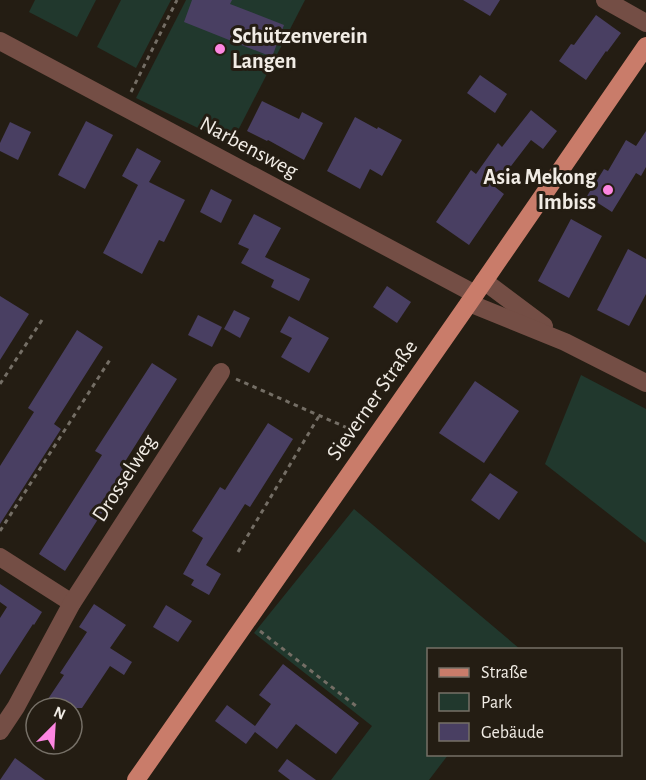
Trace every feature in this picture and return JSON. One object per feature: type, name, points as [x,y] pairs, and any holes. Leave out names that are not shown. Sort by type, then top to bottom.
[{"type":"main road","name":"Sieverner Straße","points":[[136,780],[646,46]]},
{"type":"street","points":[[605,0],[646,23]]},
{"type":"street","name":"Narbensweg","points":[[0,41],[476,293]]},
{"type":"street","points":[[476,293],[646,383]]},
{"type":"street","points":[[476,293],[565,342]]},
{"type":"street","name":"Drosselweg","points":[[0,731],[16,707],[72,603],[221,372]]},
{"type":"street","points":[[0,557],[72,603]]},
{"type":"path","points":[[136,81],[177,0]]},
{"type":"path","points":[[0,384],[42,320]]},
{"type":"path","points":[[0,531],[111,357]]},
{"type":"path","points":[[221,372],[348,429]]},
{"type":"path","points":[[238,552],[319,416]]},
{"type":"path","points":[[247,621],[356,706]]},
{"type":"green space","points":[[35,0],[96,0],[77,37],[29,12]]},
{"type":"green space","points":[[121,0],[171,0],[136,68],[97,47]]},
{"type":"green space","name":"Schützenverein Langen","points":[[186,0],[305,0],[231,144],[136,98]]},
{"type":"green space","points":[[581,375],[646,409],[646,543],[545,464]]},
{"type":"green space","points":[[354,509],[519,648],[427,648],[427,756],[447,756],[429,780],[331,780],[372,726],[254,633]]},
{"type":"building","points":[[192,0],[232,0],[230,4],[284,25],[272,57],[184,22]]},
{"type":"building","points":[[463,0],[500,0],[490,16]]},
{"type":"building","points":[[596,15],[621,33],[586,80],[559,61]]},
{"type":"building","points":[[480,75],[507,94],[495,113],[467,93]]},
{"type":"building","points":[[262,101],[299,119],[302,112],[323,123],[304,160],[247,131]]},
{"type":"building","points":[[531,110],[557,131],[543,149],[531,140],[495,187],[504,194],[469,245],[436,222],[471,170],[476,174],[498,143],[502,147]]},
{"type":"building","points":[[355,117],[402,140],[382,176],[370,169],[360,189],[327,171]]},
{"type":"building","points":[[86,121],[113,135],[85,189],[58,175]]},
{"type":"building","points":[[10,122],[31,132],[18,160],[0,151],[0,143]]},
{"type":"building","points":[[646,131],[646,167],[641,176],[636,173],[612,212],[587,196],[604,169],[608,171],[626,140],[636,146]]},
{"type":"building","points":[[137,148],[161,161],[149,182],[185,200],[164,242],[159,240],[142,274],[103,253],[138,185],[122,176]]},
{"type":"building","points":[[211,189],[232,200],[221,223],[200,212]]},
{"type":"building","points":[[254,214],[281,228],[265,257],[310,279],[299,301],[271,287],[274,280],[241,263],[249,249],[238,244]]},
{"type":"building","points":[[571,219],[602,236],[569,298],[538,281]]},
{"type":"building","points":[[628,249],[646,259],[646,294],[629,326],[597,310]]},
{"type":"building","points":[[387,286],[411,302],[397,323],[373,307]]},
{"type":"building","points":[[0,296],[29,314],[0,360]]},
{"type":"building","points":[[234,310],[250,318],[240,338],[224,329]]},
{"type":"building","points":[[198,315],[222,327],[212,347],[188,335]]},
{"type":"building","points":[[289,316],[329,338],[309,373],[281,357],[292,338],[280,332]]},
{"type":"building","points":[[77,330],[103,347],[54,424],[61,429],[0,524],[0,466],[34,412],[28,408]]},
{"type":"building","points":[[152,363],[177,379],[121,468],[128,472],[65,571],[39,554],[102,455],[95,451]]},
{"type":"building","points":[[475,381],[519,411],[484,463],[439,433]]},
{"type":"building","points":[[268,423],[293,439],[250,507],[245,504],[206,565],[221,574],[209,595],[191,585],[194,580],[183,574],[203,538],[192,531],[220,487],[225,490]]},
{"type":"building","points":[[490,473],[518,492],[499,520],[471,500]]},
{"type":"building","points":[[0,584],[42,612],[0,675],[0,618],[7,607],[0,602]]},
{"type":"building","points":[[94,604],[126,625],[110,648],[132,662],[124,675],[110,666],[84,705],[84,696],[50,696],[64,675],[60,673],[87,632],[79,627]]},
{"type":"building","points":[[166,605],[192,621],[178,642],[153,627]]},
{"type":"building","points":[[283,664],[359,723],[336,754],[296,724],[277,749],[255,732],[246,744],[215,721],[227,705],[255,726],[271,704],[259,695]]},
{"type":"building","points":[[15,758],[45,780],[0,780]]},
{"type":"building","points":[[287,759],[316,780],[290,780],[278,771]]},
{"type":"place","name":"Schützenverein Langen","points":[[220,49]]},
{"type":"place","name":"Asia Mekong Imbiss","points":[[608,190]]}]
